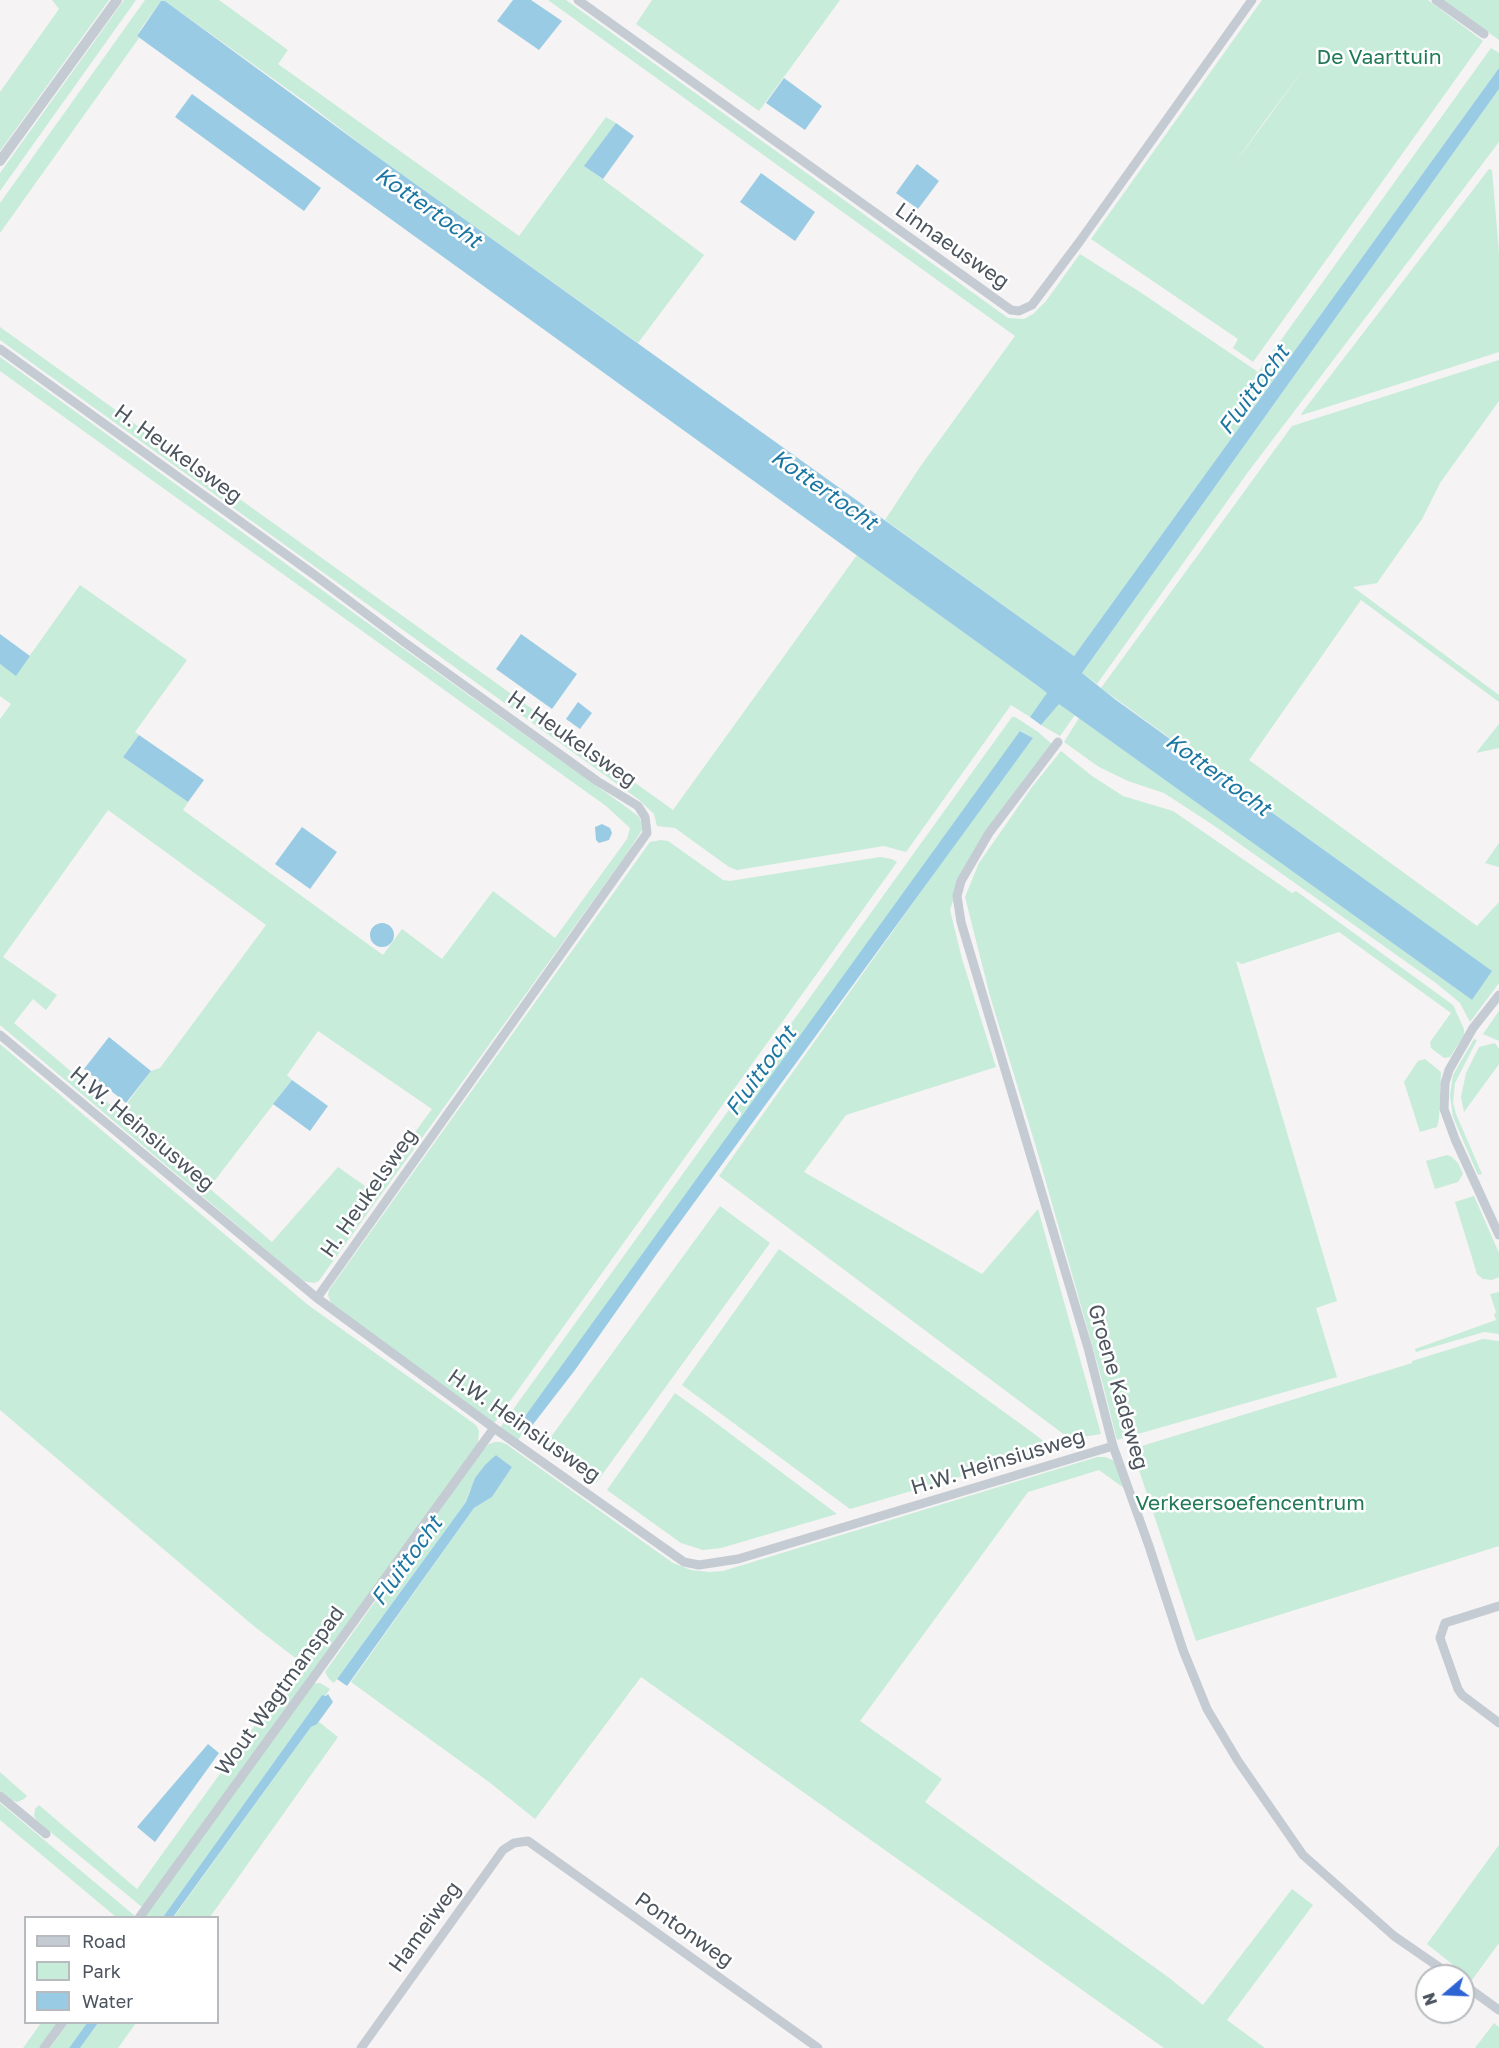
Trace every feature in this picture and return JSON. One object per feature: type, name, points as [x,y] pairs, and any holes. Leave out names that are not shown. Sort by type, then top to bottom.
[{"type":"street","points":[[0,161],[117,0]]},
{"type":"street","name":"Linnaeusweg","points":[[578,0],[1011,310],[1019,311],[1032,305],[1080,241],[1252,0]]},
{"type":"street","points":[[1436,0],[1484,34]]},
{"type":"street","name":"H. Heukelsweg","points":[[0,349],[597,781],[638,806],[645,817],[647,833],[317,1298]]},
{"type":"street","name":"Groene Kadeweg","points":[[1058,742],[989,833],[961,881],[957,896],[961,922],[1088,1348],[1113,1446],[1183,1650],[1207,1709],[1238,1761],[1303,1856],[1394,1936],[1435,1964]]},
{"type":"street","points":[[1499,995],[1473,1028],[1449,1070],[1445,1083],[1444,1109],[1455,1139],[1499,1235]]},
{"type":"street","name":"H.W. Heinsiusweg","points":[[0,1035],[317,1298],[494,1428],[684,1562],[699,1565],[738,1559],[1113,1446]]},
{"type":"street","name":"Wout Wagtmanspad","points":[[140,1916],[494,1428]]},
{"type":"street","points":[[1499,1606],[1445,1623],[1440,1638],[1462,1695],[1499,1723]]},
{"type":"street","points":[[0,1796],[46,1834]]},
{"type":"street","name":"Hameiweg","points":[[360,2048],[504,1850],[514,1843],[528,1841]]},
{"type":"street","name":"Pontonweg","points":[[528,1841],[819,2048]]},
{"type":"street","points":[[1475,1993],[1499,2010]]},
{"type":"street","points":[[44,2048],[62,2024]]},
{"type":"green space","points":[[52,0],[109,0],[0,151],[0,92],[59,9]]},
{"type":"green space","points":[[124,0],[136,0],[0,191],[0,173]]},
{"type":"green space","points":[[145,0],[219,0],[288,50],[278,64],[519,236],[606,117],[616,123],[585,166],[704,255],[638,343],[165,1],[161,1],[142,27],[137,36],[139,38],[0,233],[0,203]]},
{"type":"green space","points":[[548,0],[566,0],[1008,318],[1024,319],[1033,314],[1046,301],[1080,254],[1258,372],[1491,48],[1499,53],[1499,68],[1074,656],[885,520],[920,467],[1015,336]]},
{"type":"green space","points":[[652,0],[840,0],[759,111],[636,24]]},
{"type":"green space","name":"De Vaarttuin","points":[[1262,0],[1428,0],[1483,41],[1253,362],[1233,348],[1238,339],[1091,239]],"holes":[[[1306,66],[1230,170],[1264,122]]]},
{"type":"green space","points":[[1443,0],[1499,0],[1499,40]]},
{"type":"green space","points":[[1499,89],[1499,142],[1248,472],[1097,684],[1082,673]]},
{"type":"green space","points":[[1489,169],[1492,170],[1499,253],[1499,352],[1302,415],[1301,414]]},
{"type":"green space","points":[[0,327],[673,810],[857,555],[1048,693],[1030,717],[1011,705],[906,852],[884,846],[737,870],[729,867],[675,828],[657,826],[654,814],[638,799],[0,340]]},
{"type":"green space","points":[[0,357],[629,809],[639,817],[641,822],[642,830],[626,855],[319,1281],[314,1283],[303,1281],[0,1025],[0,719],[11,704],[0,696],[0,664],[16,675],[80,585],[187,660],[135,732],[139,735],[123,757],[188,802],[183,810],[383,955],[402,929],[442,959],[493,891],[555,938],[627,839],[630,828],[606,806],[0,371]],"holes":[[[108,810],[266,925],[160,1068],[151,1071],[120,1113],[14,1023],[33,999],[46,1010],[57,995],[3,957]],[[318,1031],[432,1109],[372,1191],[338,1167],[272,1242],[209,1188],[292,1080],[287,1075]]]},
{"type":"green space","points":[[1499,360],[1499,401],[1440,483],[1422,519],[1377,583],[1353,587],[1499,695],[1499,702],[1361,600],[1249,760],[1477,926],[1499,902],[1499,983],[1470,1022],[1460,1003],[1436,983],[1213,825],[1164,793],[1128,781],[1099,767],[1064,742],[1079,718],[1472,1000],[1491,971],[1101,688],[1292,426]]},
{"type":"green space","points":[[1059,703],[1075,715],[1060,736],[1041,725]]},
{"type":"green space","points":[[1012,717],[1038,732],[1052,744],[961,876],[950,910],[962,959],[996,1067],[846,1115],[804,1172],[982,1274],[1038,1209],[1101,1434],[1070,1439],[719,1176],[1033,738],[1021,731],[519,1426],[524,1431],[517,1442],[499,1429]]},
{"type":"green space","points":[[1499,724],[1499,748],[1476,753]]},
{"type":"green space","points":[[1061,751],[1092,776],[1123,796],[1173,811],[1292,893],[1296,891],[1453,1005],[1464,1029],[1464,1035],[1450,1057],[1444,1058],[1431,1048],[1430,1042],[1451,1013],[1339,932],[1242,964],[1236,961],[1337,1301],[1316,1308],[1337,1377],[1117,1440],[1036,1147],[990,996],[965,897],[979,863],[1032,787]]},
{"type":"green space","points":[[668,841],[723,880],[730,881],[880,857],[897,862],[495,1422],[492,1423],[332,1306],[328,1295],[329,1290],[650,842]]},
{"type":"green space","points":[[1499,843],[1499,867],[1485,863]]},
{"type":"green space","points":[[1499,1011],[1499,1041],[1483,1034]]},
{"type":"green space","points":[[1474,1039],[1477,1040],[1455,1083],[1453,1102],[1482,1174],[1478,1175],[1453,1117],[1450,1095],[1453,1075]]},
{"type":"green space","points":[[1495,1043],[1499,1049],[1499,1064],[1464,1112],[1461,1097],[1466,1073],[1479,1047]]},
{"type":"green space","points":[[0,1044],[308,1305],[476,1425],[479,1431],[478,1443],[142,1907],[37,1821],[34,1816],[35,1809],[39,1805],[137,1889],[302,1663],[255,1627],[0,1410]]},
{"type":"green space","points":[[1425,1059],[1441,1072],[1439,1118],[1437,1127],[1420,1132],[1404,1082],[1418,1061]]},
{"type":"green space","points":[[1447,1155],[1458,1163],[1463,1174],[1458,1182],[1435,1189],[1426,1161]]},
{"type":"green space","points":[[1474,1196],[1499,1253],[1499,1277],[1492,1280],[1483,1279],[1477,1274],[1455,1202]]},
{"type":"green space","points":[[720,1206],[770,1243],[596,1483],[545,1445]]},
{"type":"green space","points":[[779,1249],[1054,1449],[850,1509],[682,1385]]},
{"type":"green space","points":[[1499,1292],[1499,1334],[1484,1332],[1416,1352],[1415,1349],[1496,1320],[1490,1294]]},
{"type":"green space","name":"Verkeersoefencentrum","points":[[1483,1339],[1499,1341],[1499,1546],[1196,1641],[1132,1449]]},
{"type":"green space","points":[[675,1393],[837,1514],[721,1548],[703,1550],[681,1543],[607,1490]]},
{"type":"green space","points":[[495,1442],[506,1444],[673,1563],[691,1570],[709,1572],[723,1571],[1097,1457],[1115,1461],[1128,1491],[1099,1470],[1028,1492],[860,1721],[942,1779],[925,1802],[1168,1977],[1203,2005],[1292,1889],[1313,1905],[1227,2020],[1265,2048],[1164,2048],[641,1677],[535,1819],[489,1782],[351,1682],[474,1508],[492,1497],[512,1467],[496,1455],[470,1490],[466,1502],[334,1683],[325,1672],[482,1451]]},
{"type":"green space","points":[[320,1683],[330,1689],[325,1696],[322,1695],[164,1916],[144,1916],[311,1684]]},
{"type":"green space","points":[[319,1722],[338,1737],[211,1916],[174,1916],[311,1727]]},
{"type":"green space","points":[[0,1772],[27,1796],[24,1799],[17,1802],[11,1800],[0,1791]]},
{"type":"green space","points":[[0,1803],[135,1916],[115,1916],[0,1820]]},
{"type":"green space","points":[[1499,1845],[1499,1943],[1475,1976],[1475,1964],[1452,1964],[1427,1944]]},
{"type":"green space","points":[[1494,2023],[1499,2027],[1499,2048],[1475,2048]]},
{"type":"green space","points":[[40,2024],[58,2024],[41,2048],[23,2048]]},
{"type":"green space","points":[[67,2024],[86,2024],[69,2048],[50,2048]]},
{"type":"green space","points":[[97,2024],[135,2024],[118,2048],[80,2048]]},
{"type":"water","points":[[513,0],[531,0],[562,21],[539,50],[497,21]]},
{"type":"water","name":"Kottertocht","points":[[161,1],[165,1],[375,155],[1074,656],[1499,68],[1499,89],[1082,673],[1116,700],[1492,971],[1472,1000],[1059,704],[1041,725],[1030,717],[1047,693],[1038,686],[137,36]]},
{"type":"water","points":[[784,78],[822,106],[805,130],[766,103]]},
{"type":"water","points":[[192,94],[321,188],[304,211],[175,117]]},
{"type":"water","points":[[616,123],[634,136],[603,179],[584,166]]},
{"type":"water","points":[[917,164],[939,181],[918,209],[896,193]]},
{"type":"water","points":[[761,173],[815,212],[795,241],[740,202]]},
{"type":"water","points":[[0,634],[30,656],[16,676],[0,664]]},
{"type":"water","points":[[521,634],[577,674],[552,709],[496,669]]},
{"type":"water","points":[[578,702],[592,713],[580,729],[566,719]]},
{"type":"water","points":[[1020,731],[1033,738],[656,1255],[575,1370],[531,1427],[524,1431],[518,1426]]},
{"type":"water","points":[[139,735],[204,780],[188,802],[123,757]]},
{"type":"water","points":[[602,824],[610,828],[612,833],[609,840],[599,843],[596,840],[595,827]]},
{"type":"water","points":[[302,827],[337,852],[310,889],[275,864]]},
{"type":"water","points":[[382,923],[391,926],[394,935],[391,944],[382,947],[373,944],[370,935],[373,926]]},
{"type":"water","points":[[109,1037],[151,1071],[126,1103],[84,1069]]},
{"type":"water","points":[[292,1080],[328,1106],[310,1131],[273,1104]]},
{"type":"water","points":[[496,1455],[512,1467],[492,1497],[474,1508],[347,1686],[337,1679],[466,1502],[475,1478]]},
{"type":"water","points":[[328,1694],[333,1702],[317,1724],[311,1727],[174,1916],[164,1916],[322,1695]]},
{"type":"water","points":[[208,1744],[219,1753],[155,1842],[137,1827]]},
{"type":"water","points":[[86,2024],[97,2024],[80,2048],[69,2048]]},
{"type":"water label","name":"Fluittocht","points":[[1254,390]]},
{"type":"water label","name":"Fluittocht","points":[[761,1071]]},
{"type":"water label","name":"Fluittocht","points":[[407,1561]]}]
